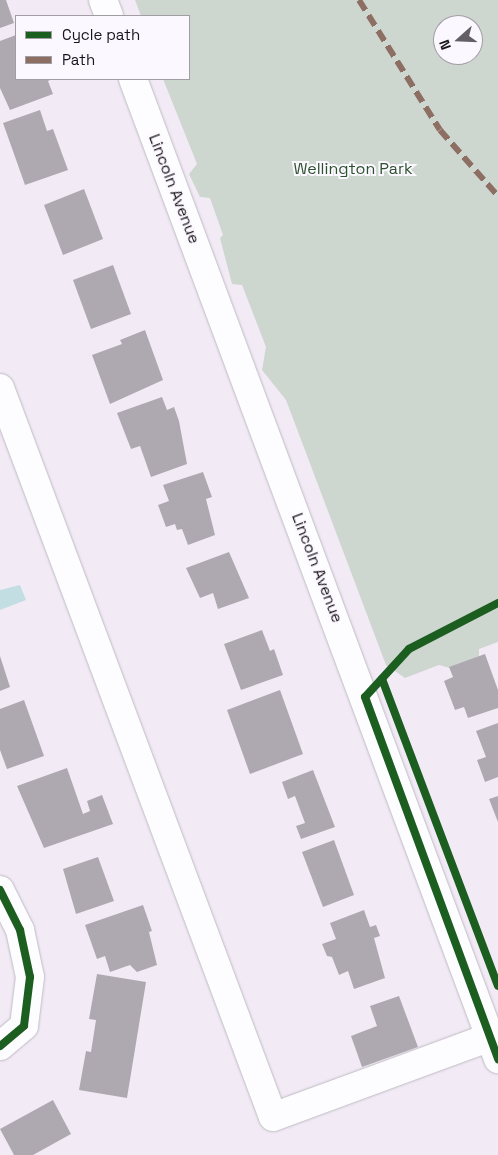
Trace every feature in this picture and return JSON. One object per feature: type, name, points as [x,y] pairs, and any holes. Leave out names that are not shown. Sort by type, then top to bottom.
[{"type":"main road","points":[[103,0],[109,15]]},
{"type":"main road","name":"Lincoln Avenue","points":[[133,80],[494,1048]]},
{"type":"main road","points":[[0,388],[273,1117],[494,1048]]},
{"type":"main road","points":[[0,890],[20,930],[30,977],[24,1026],[0,1046]]},
{"type":"green space","name":"Wellington Park","points":[[135,0],[498,0],[498,642],[479,649],[479,660],[461,671],[439,665],[405,678],[386,665],[286,400],[262,370],[266,347],[242,285],[232,284],[220,238],[223,235],[210,198],[200,197],[189,174],[197,164],[163,80],[190,80],[190,15],[141,15]]},
{"type":"shaded area","points":[[20,585],[26,600],[0,610],[0,590]]},
{"type":"building","points":[[0,0],[6,0],[14,23],[0,28]]},
{"type":"building","points":[[15,35],[15,80],[50,80],[48,81],[53,94],[10,110],[0,88],[0,41]]},
{"type":"building","points":[[40,110],[47,131],[53,129],[68,170],[25,185],[3,123]]},
{"type":"building","points":[[84,189],[103,239],[63,255],[44,205]]},
{"type":"building","points":[[113,265],[131,314],[91,329],[73,280]]},
{"type":"building","points":[[145,330],[163,380],[110,404],[92,355],[122,344],[120,340]]},
{"type":"building","points":[[162,397],[167,410],[174,407],[179,421],[187,464],[151,477],[140,446],[131,449],[117,413]]},
{"type":"building","points":[[203,472],[212,497],[206,499],[215,535],[188,545],[182,529],[177,530],[175,524],[166,527],[158,505],[169,501],[163,485]]},
{"type":"building","points":[[229,552],[249,598],[218,609],[213,593],[200,598],[186,568]]},
{"type":"building","points":[[262,630],[270,651],[274,649],[283,675],[241,690],[224,644]]},
{"type":"building","points":[[485,654],[498,690],[498,708],[468,718],[464,707],[455,710],[444,681],[453,677],[449,667]]},
{"type":"building","points":[[0,656],[10,687],[0,691]]},
{"type":"building","points":[[280,690],[303,754],[250,774],[227,710]]},
{"type":"building","points":[[24,700],[44,756],[7,769],[0,750],[0,709]]},
{"type":"building","points":[[498,723],[498,777],[485,782],[477,760],[486,757],[476,731]]},
{"type":"building","points":[[67,768],[83,814],[90,811],[87,801],[102,795],[113,824],[44,848],[17,786]]},
{"type":"building","points":[[313,770],[335,827],[301,839],[296,826],[305,823],[295,796],[288,799],[282,782]]},
{"type":"building","points":[[498,796],[498,822],[489,799]]},
{"type":"building","points":[[334,840],[354,895],[323,907],[302,852]]},
{"type":"building","points":[[98,857],[114,901],[76,914],[63,869]]},
{"type":"building","points":[[143,905],[152,931],[149,932],[157,965],[137,972],[130,965],[110,972],[105,956],[97,959],[85,925]]},
{"type":"building","points":[[364,910],[370,927],[376,925],[380,936],[374,938],[385,978],[354,989],[348,971],[339,975],[332,957],[327,956],[322,944],[336,939],[330,923]]},
{"type":"building","points":[[97,974],[146,982],[127,1098],[79,1090],[86,1051],[91,1052],[96,1020],[89,1019]]},
{"type":"building","points":[[399,996],[418,1047],[362,1067],[351,1036],[377,1026],[370,1006]]},
{"type":"building","points":[[53,1100],[71,1134],[33,1155],[14,1155],[0,1129]]},
{"type":"marked path","points":[[359,0],[440,130],[498,196]]},
{"type":"cycle path","points":[[498,603],[409,649],[365,697],[498,1059]]},
{"type":"cycle path","points":[[382,679],[498,986]]},
{"type":"cycle path","points":[[0,890],[20,930],[30,977],[24,1026],[0,1046]]}]
